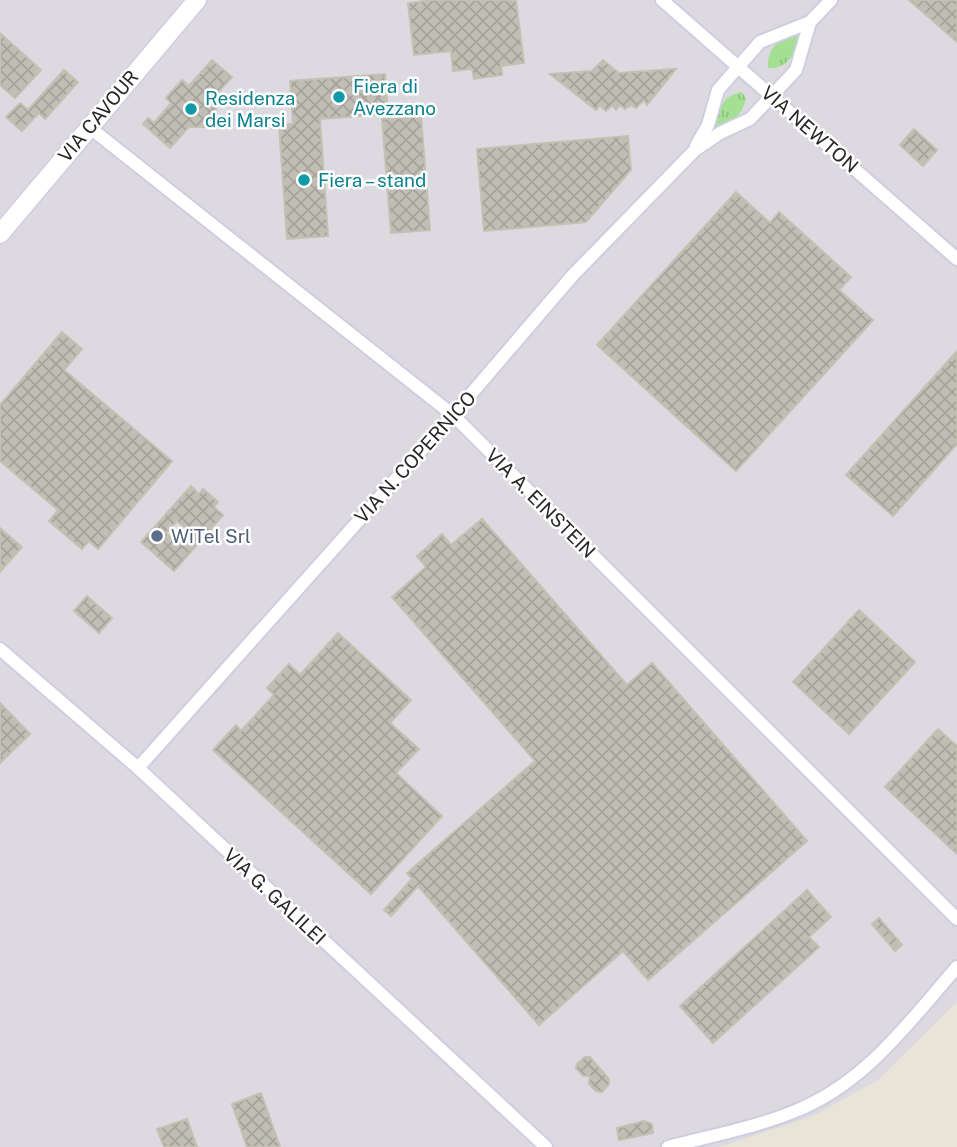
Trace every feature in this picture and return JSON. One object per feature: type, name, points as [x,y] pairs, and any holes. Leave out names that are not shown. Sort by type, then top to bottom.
[{"type":"main road","name":"VIA CAVOUR","points":[[0,234],[197,0]]},
{"type":"street","name":"VIA NEWTON","points":[[662,0],[957,259]]},
{"type":"street","points":[[695,149],[708,125],[718,90],[738,66],[760,42],[810,22],[831,0]]},
{"type":"street","points":[[695,149],[750,119],[796,70],[810,22]]},
{"type":"street","name":"VIA A. EINSTEIN","points":[[89,127],[453,415],[957,919]]},
{"type":"street","name":"VIA N. COPERNICO","points":[[138,768],[453,415],[572,275],[695,149]]},
{"type":"street","name":"VIA G. GALILEI","points":[[0,649],[138,768],[546,1147]]},
{"type":"street","points":[[668,1147],[773,1120],[827,1096],[861,1072],[887,1048],[957,967]]},
{"type":"shaded area","points":[[0,0],[957,0],[957,1002],[878,1080],[813,1116],[719,1147],[0,1147]]},
{"type":"green space","points":[[796,33],[801,37],[790,59],[780,66],[768,68],[769,55],[775,45]]},
{"type":"green space","points":[[742,92],[746,99],[735,120],[714,127],[726,100]]},
{"type":"building","points":[[432,0],[516,0],[524,63],[501,66],[502,75],[474,79],[472,69],[453,71],[451,51],[414,55],[408,3]]},
{"type":"building","points":[[909,0],[957,0],[957,42]]},
{"type":"building","points":[[0,33],[41,70],[15,98],[0,85]]},
{"type":"building","name":"Residenza dei Marsi","points":[[212,60],[232,77],[214,97],[217,116],[206,127],[189,127],[170,148],[143,124],[148,118],[154,123],[171,103],[166,98],[182,80],[189,86]]},
{"type":"building","points":[[603,60],[619,73],[676,69],[647,105],[644,100],[636,108],[631,105],[625,109],[620,105],[616,110],[612,105],[606,111],[600,105],[596,110],[550,74],[592,71]]},
{"type":"building","points":[[64,70],[78,82],[45,119],[39,113],[22,131],[6,117],[20,103],[28,110]]},
{"type":"building","points":[[385,74],[388,114],[320,119],[328,236],[287,239],[279,125],[293,124],[290,81]]},
{"type":"building","name":"Fiera – stand","points":[[421,116],[430,230],[391,233],[382,119]]},
{"type":"building","points":[[914,129],[937,150],[923,166],[900,145]]},
{"type":"building","points":[[628,136],[631,170],[586,222],[484,231],[477,149]]},
{"type":"building","points":[[736,192],[770,223],[779,212],[851,277],[839,290],[873,320],[736,471],[597,345]]},
{"type":"building","points":[[62,332],[82,349],[64,370],[172,461],[98,549],[89,541],[82,549],[49,521],[58,510],[0,461],[0,405]]},
{"type":"building","points":[[957,351],[957,444],[893,516],[846,475]]},
{"type":"building","points":[[191,486],[199,494],[203,489],[218,502],[214,507],[223,515],[174,571],[141,542]],"holes":[[[177,521],[190,533],[179,545],[166,533]]]},
{"type":"building","points":[[482,519],[627,685],[652,663],[807,841],[648,980],[623,951],[539,1025],[418,886],[391,916],[384,910],[412,879],[407,873],[535,761],[392,597],[426,567],[417,556],[442,534],[451,545]]},
{"type":"building","points":[[0,528],[22,547],[0,572]]},
{"type":"building","points":[[87,596],[112,618],[99,633],[74,611]]},
{"type":"building","points":[[859,610],[915,662],[849,734],[793,682]]},
{"type":"building","points":[[338,633],[411,700],[390,723],[419,749],[396,773],[442,816],[371,894],[213,750],[236,725],[241,731],[274,695],[267,688],[289,664],[300,675]]},
{"type":"building","points":[[0,703],[30,734],[0,763]]},
{"type":"building","points":[[938,729],[957,746],[957,854],[885,787]]},
{"type":"building","points":[[807,890],[831,917],[809,937],[819,947],[713,1043],[680,1006]]},
{"type":"building","points":[[879,918],[902,945],[895,951],[872,924]]},
{"type":"building","points":[[585,1057],[590,1057],[609,1079],[609,1084],[602,1092],[596,1091],[589,1084],[590,1076],[583,1076],[576,1068]]},
{"type":"building","points":[[261,1093],[280,1147],[247,1147],[232,1104]]},
{"type":"building","points":[[187,1119],[197,1147],[164,1147],[157,1129]]},
{"type":"building","points":[[644,1121],[652,1124],[653,1133],[619,1140],[617,1128]]},
{"type":"place","name":"Fiera di Avezzano","points":[[339,97]]},
{"type":"place","name":"Residenza dei Marsi","points":[[191,109]]},
{"type":"place","name":"Fiera – stand","points":[[304,180]]},
{"type":"place","name":"WiTel Srl","points":[[157,536]]}]
